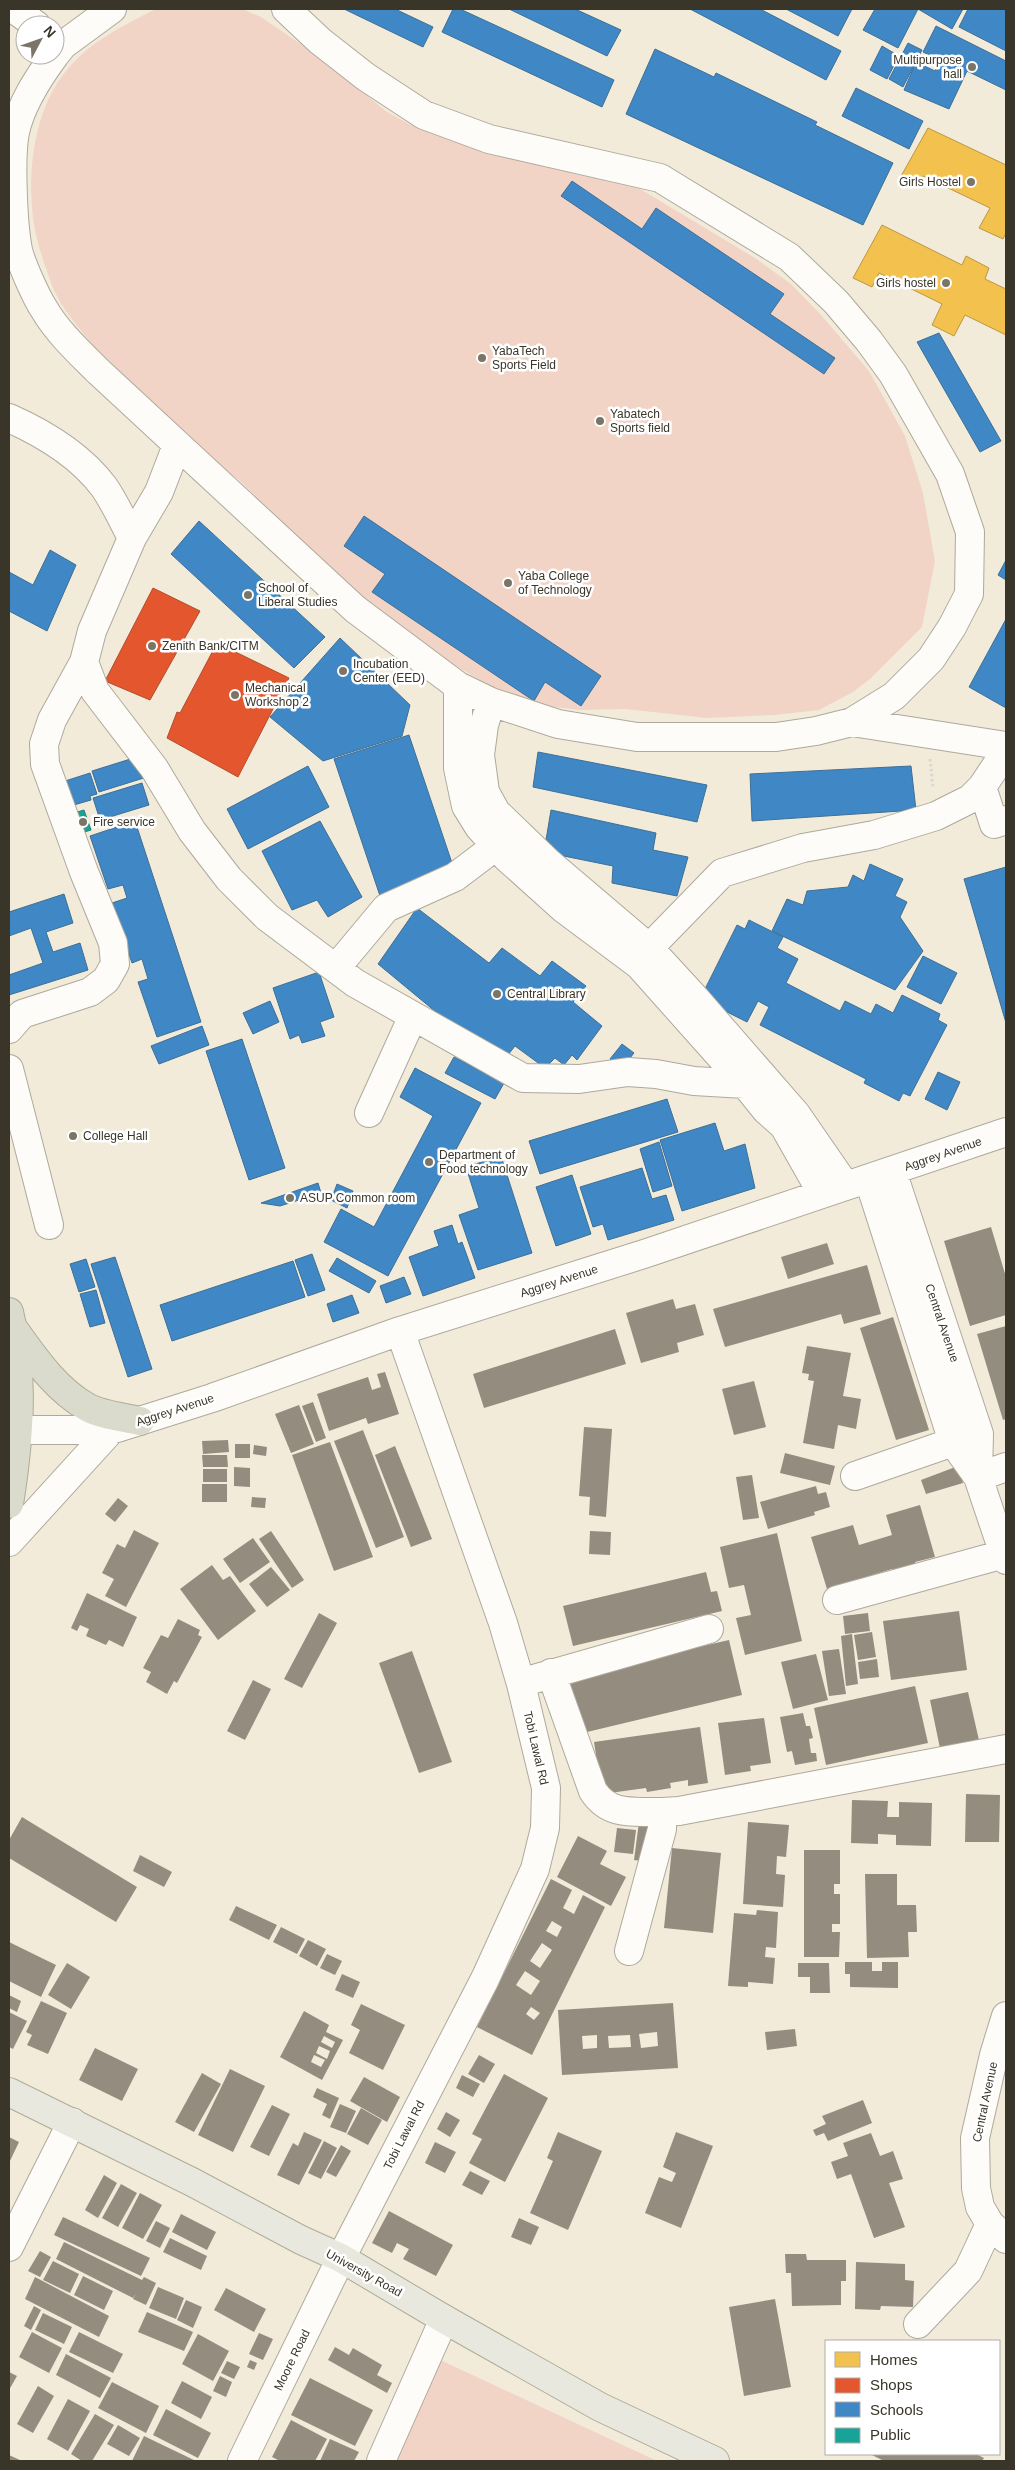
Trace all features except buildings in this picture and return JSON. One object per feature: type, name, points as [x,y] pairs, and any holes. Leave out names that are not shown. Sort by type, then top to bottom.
[{"type":"highway","points":[[11,1320],[41,1367],[69,1394],[88,1408],[140,1421]]},
{"type":"highway","points":[[9,1504],[19,1430],[18,1386],[11,1320]]},
{"type":"main road","name":"University Road","points":[[9,2092],[192,2182],[301,2240],[342,2258],[444,2319],[600,2407],[715,2461]]},
{"type":"street","points":[[65,42],[112,9]]},
{"type":"street","points":[[46,65],[28,97],[15,132],[13,165],[18,250],[43,308],[59,331],[177,445],[355,609],[458,686],[491,702],[558,724],[637,737],[776,736],[816,731],[852,722],[894,696],[931,659],[952,627],[969,594],[970,532],[950,474],[893,374],[869,341],[836,302],[789,257],[660,178],[489,140],[424,115],[366,77],[320,41],[286,9]]},
{"type":"street","points":[[9,418],[32,428],[80,460],[104,488],[132,538]]},
{"type":"street","points":[[9,1029],[22,1014],[90,992],[106,980],[115,964],[113,943],[84,872],[45,764],[44,744],[52,720],[84,662],[92,631],[132,538],[159,492],[177,445]]},
{"type":"street","points":[[159,492],[207,472]]},
{"type":"street","points":[[84,662],[95,692],[154,768],[192,831],[229,879],[267,917],[356,983],[523,1078],[579,1079],[628,1072],[656,1074],[694,1081],[756,1083]]},
{"type":"street","points":[[458,686],[457,754],[466,806],[479,826],[496,846],[564,909],[644,957]]},
{"type":"street","points":[[491,702],[484,725],[480,755],[485,792],[496,812],[644,957]]},
{"type":"street","points":[[852,722],[1006,746]]},
{"type":"street","points":[[644,957],[722,873],[802,848],[874,835],[936,816],[970,799],[982,788],[1006,751]]},
{"type":"street","points":[[982,788],[994,824],[1006,820]]},
{"type":"street","points":[[336,968],[386,908],[455,877],[496,846]]},
{"type":"street","name":"Central Avenue","points":[[644,957],[740,1047],[766,1110],[857,1182],[908,1261],[979,1434],[978,1477]]},
{"type":"street","points":[[369,1113],[413,1016]]},
{"type":"street","points":[[9,1069],[49,1225]]},
{"type":"street","name":"Aggrey Avenue","points":[[111,1430],[212,1398],[400,1332],[637,1256],[1006,1132]]},
{"type":"street","name":"Central Avenue","points":[[908,1261],[953,1442],[978,1477],[1005,1557]]},
{"type":"street","name":"Tobi Lawal Rd","points":[[342,2258],[485,1979],[535,1869],[545,1828],[546,1788],[521,1684],[503,1623],[400,1332]]},
{"type":"street","points":[[19,1430],[111,1430]]},
{"type":"street","points":[[9,1542],[111,1430]]},
{"type":"street","points":[[856,1476],[953,1442]]},
{"type":"street","points":[[978,1477],[1006,1467]]},
{"type":"street","points":[[837,1600],[1005,1557]]},
{"type":"street","points":[[521,1684],[551,1673],[709,1630]]},
{"type":"street","points":[[551,1673],[593,1792],[601,1804],[615,1810],[662,1812],[688,1809],[1006,1749]]},
{"type":"street","points":[[629,1951],[662,1829],[662,1812]]},
{"type":"street","name":"Central Avenue","points":[[998,2231],[980,2207],[976,2188],[975,2138],[994,2055],[1006,2016]]},
{"type":"street","points":[[9,2247],[72,2122]]},
{"type":"street","points":[[918,2324],[968,2271],[998,2231]]},
{"type":"street","name":"Moore Road","points":[[242,2461],[342,2258]]},
{"type":"street","points":[[381,2461],[444,2319]]},
{"type":"path","points":[[928,734],[936,816]]},
{"type":"shaded area","name":"YabaTech Sports Field","points":[[156,9],[242,9],[261,17],[317,55],[387,112],[415,127],[458,143],[517,159],[586,172],[637,187],[755,258],[791,284],[821,315],[869,371],[905,436],[923,493],[935,561],[922,627],[870,679],[853,692],[819,710],[775,715],[707,718],[625,709],[580,710],[537,705],[486,684],[435,653],[364,601],[239,480],[203,452],[95,347],[61,304],[46,269],[34,227],[31,190],[33,154],[41,117],[48,100],[66,71],[85,51],[120,28]]},
{"type":"shaded area","points":[[436,2358],[657,2461],[387,2461]]},
{"type":"place","name":"Multipurpose hall","points":[[972,67]]},
{"type":"place","name":"Girls Hostel","points":[[971,182]]},
{"type":"place","name":"Girls hostel","points":[[946,283]]},
{"type":"place","name":"YabaTech Sports Field","points":[[482,358]]},
{"type":"place","name":"Yabatech Sports field","points":[[600,421]]},
{"type":"place","name":"Yaba College of Technology","points":[[508,583]]},
{"type":"place","name":"School of Liberal Studies","points":[[248,595]]},
{"type":"place","name":"Zenith Bank/CITM","points":[[152,646]]},
{"type":"place","name":"Incubation Center (EED)","points":[[343,671]]},
{"type":"place","name":"Mechanical Workshop 2","points":[[235,695]]},
{"type":"place","name":"Fire service","points":[[83,822]]},
{"type":"place","name":"Central Library","points":[[497,994]]},
{"type":"place","name":"College Hall","points":[[73,1136]]},
{"type":"place","name":"Department of Food technology","points":[[429,1162]]},
{"type":"place","name":"ASUP Common room","points":[[290,1198]]}]
